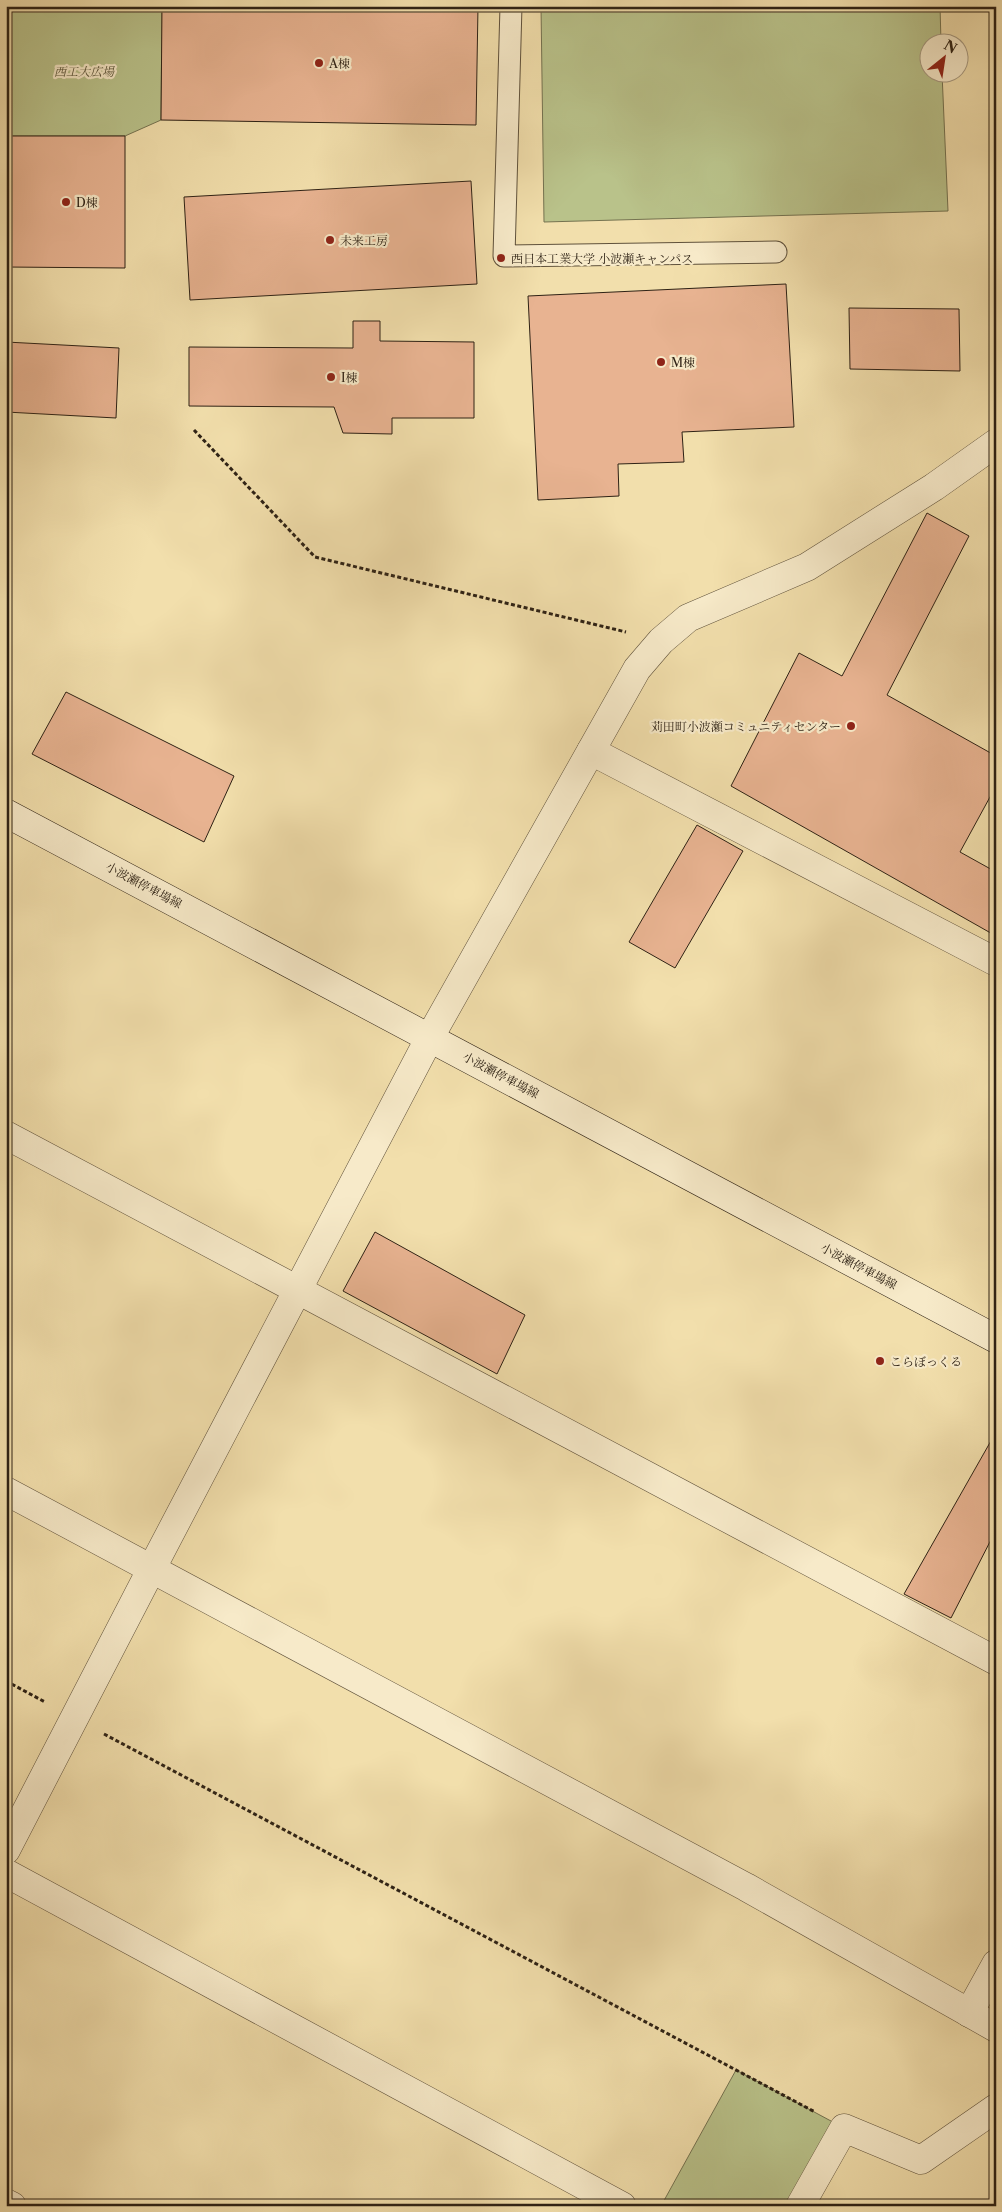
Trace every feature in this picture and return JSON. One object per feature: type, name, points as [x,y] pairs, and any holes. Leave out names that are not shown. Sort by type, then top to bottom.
[{"type":"street","points":[[6,1850],[430,1037],[637,669],[661,640],[688,618],[807,567],[934,486],[996,442]]},
{"type":"street","points":[[591,751],[996,962]]},
{"type":"street","name":"小波瀬停車場線","points":[[6,813],[993,1332]]},
{"type":"street","points":[[6,1135],[996,1661]]},
{"type":"street","points":[[6,1491],[746,1887],[996,2028]]},
{"type":"street","points":[[6,1873],[622,2206]]},
{"type":"street","points":[[969,2013],[996,1964]]},
{"type":"street","points":[[800,2206],[844,2128],[922,2160],[996,2108]]},
{"type":"street","points":[[6,2203],[12,2206]]},
{"type":"lane","points":[[511,6],[504,256],[776,252]]},
{"type":"path","points":[[194,430],[315,557],[661,640]]},
{"type":"path","points":[[6,1681],[844,2128]]},
{"type":"green space","name":"西工大広場","points":[[6,6],[162,6],[161,120],[125,136],[6,136]]},
{"type":"green space","points":[[541,6],[940,6],[941,32],[920,32],[920,82],[942,82],[948,211],[544,222]]},
{"type":"green space","points":[[736,2070],[844,2128],[800,2206],[661,2206]]},
{"type":"building","name":"A棟","points":[[162,6],[478,6],[476,125],[161,120]]},
{"type":"building","name":"D棟","points":[[6,136],[125,136],[125,268],[6,267]]},
{"type":"building","name":"未来工房","points":[[471,181],[477,284],[190,300],[184,197]]},
{"type":"building","name":"M棟","points":[[786,284],[794,427],[682,432],[684,462],[618,464],[619,496],[538,500],[528,296]]},
{"type":"building","points":[[849,308],[959,309],[960,371],[850,369]]},
{"type":"building","name":"I棟","points":[[353,321],[380,321],[380,341],[474,342],[474,418],[392,418],[392,434],[343,433],[334,407],[189,406],[189,347],[353,348]]},
{"type":"building","points":[[6,342],[119,348],[116,418],[6,412]]},
{"type":"building","name":"苅田町小波瀬コミュニティセンター","points":[[927,513],[969,536],[887,695],[996,756],[996,786],[960,852],[996,872],[996,936],[731,786],[799,653],[842,676]]},
{"type":"building","points":[[66,692],[234,776],[204,842],[32,754]]},
{"type":"building","points":[[697,825],[743,851],[675,968],[629,942]]},
{"type":"building","points":[[375,1232],[525,1315],[497,1374],[343,1291]]},
{"type":"building","points":[[996,1432],[996,1530],[951,1618],[904,1594]]},
{"type":"place","name":"A棟","points":[[319,63]]},
{"type":"place","name":"D棟","points":[[66,202]]},
{"type":"place","name":"未来工房","points":[[330,240]]},
{"type":"place","name":"西日本工業大学 小波瀬キャンパス","points":[[501,258]]},
{"type":"place","name":"M棟","points":[[661,362]]},
{"type":"place","name":"I棟","points":[[331,377]]},
{"type":"place","name":"苅田町小波瀬コミュニティセンター","points":[[851,726]]},
{"type":"place","name":"こらぼっくる","points":[[880,1361]]}]
